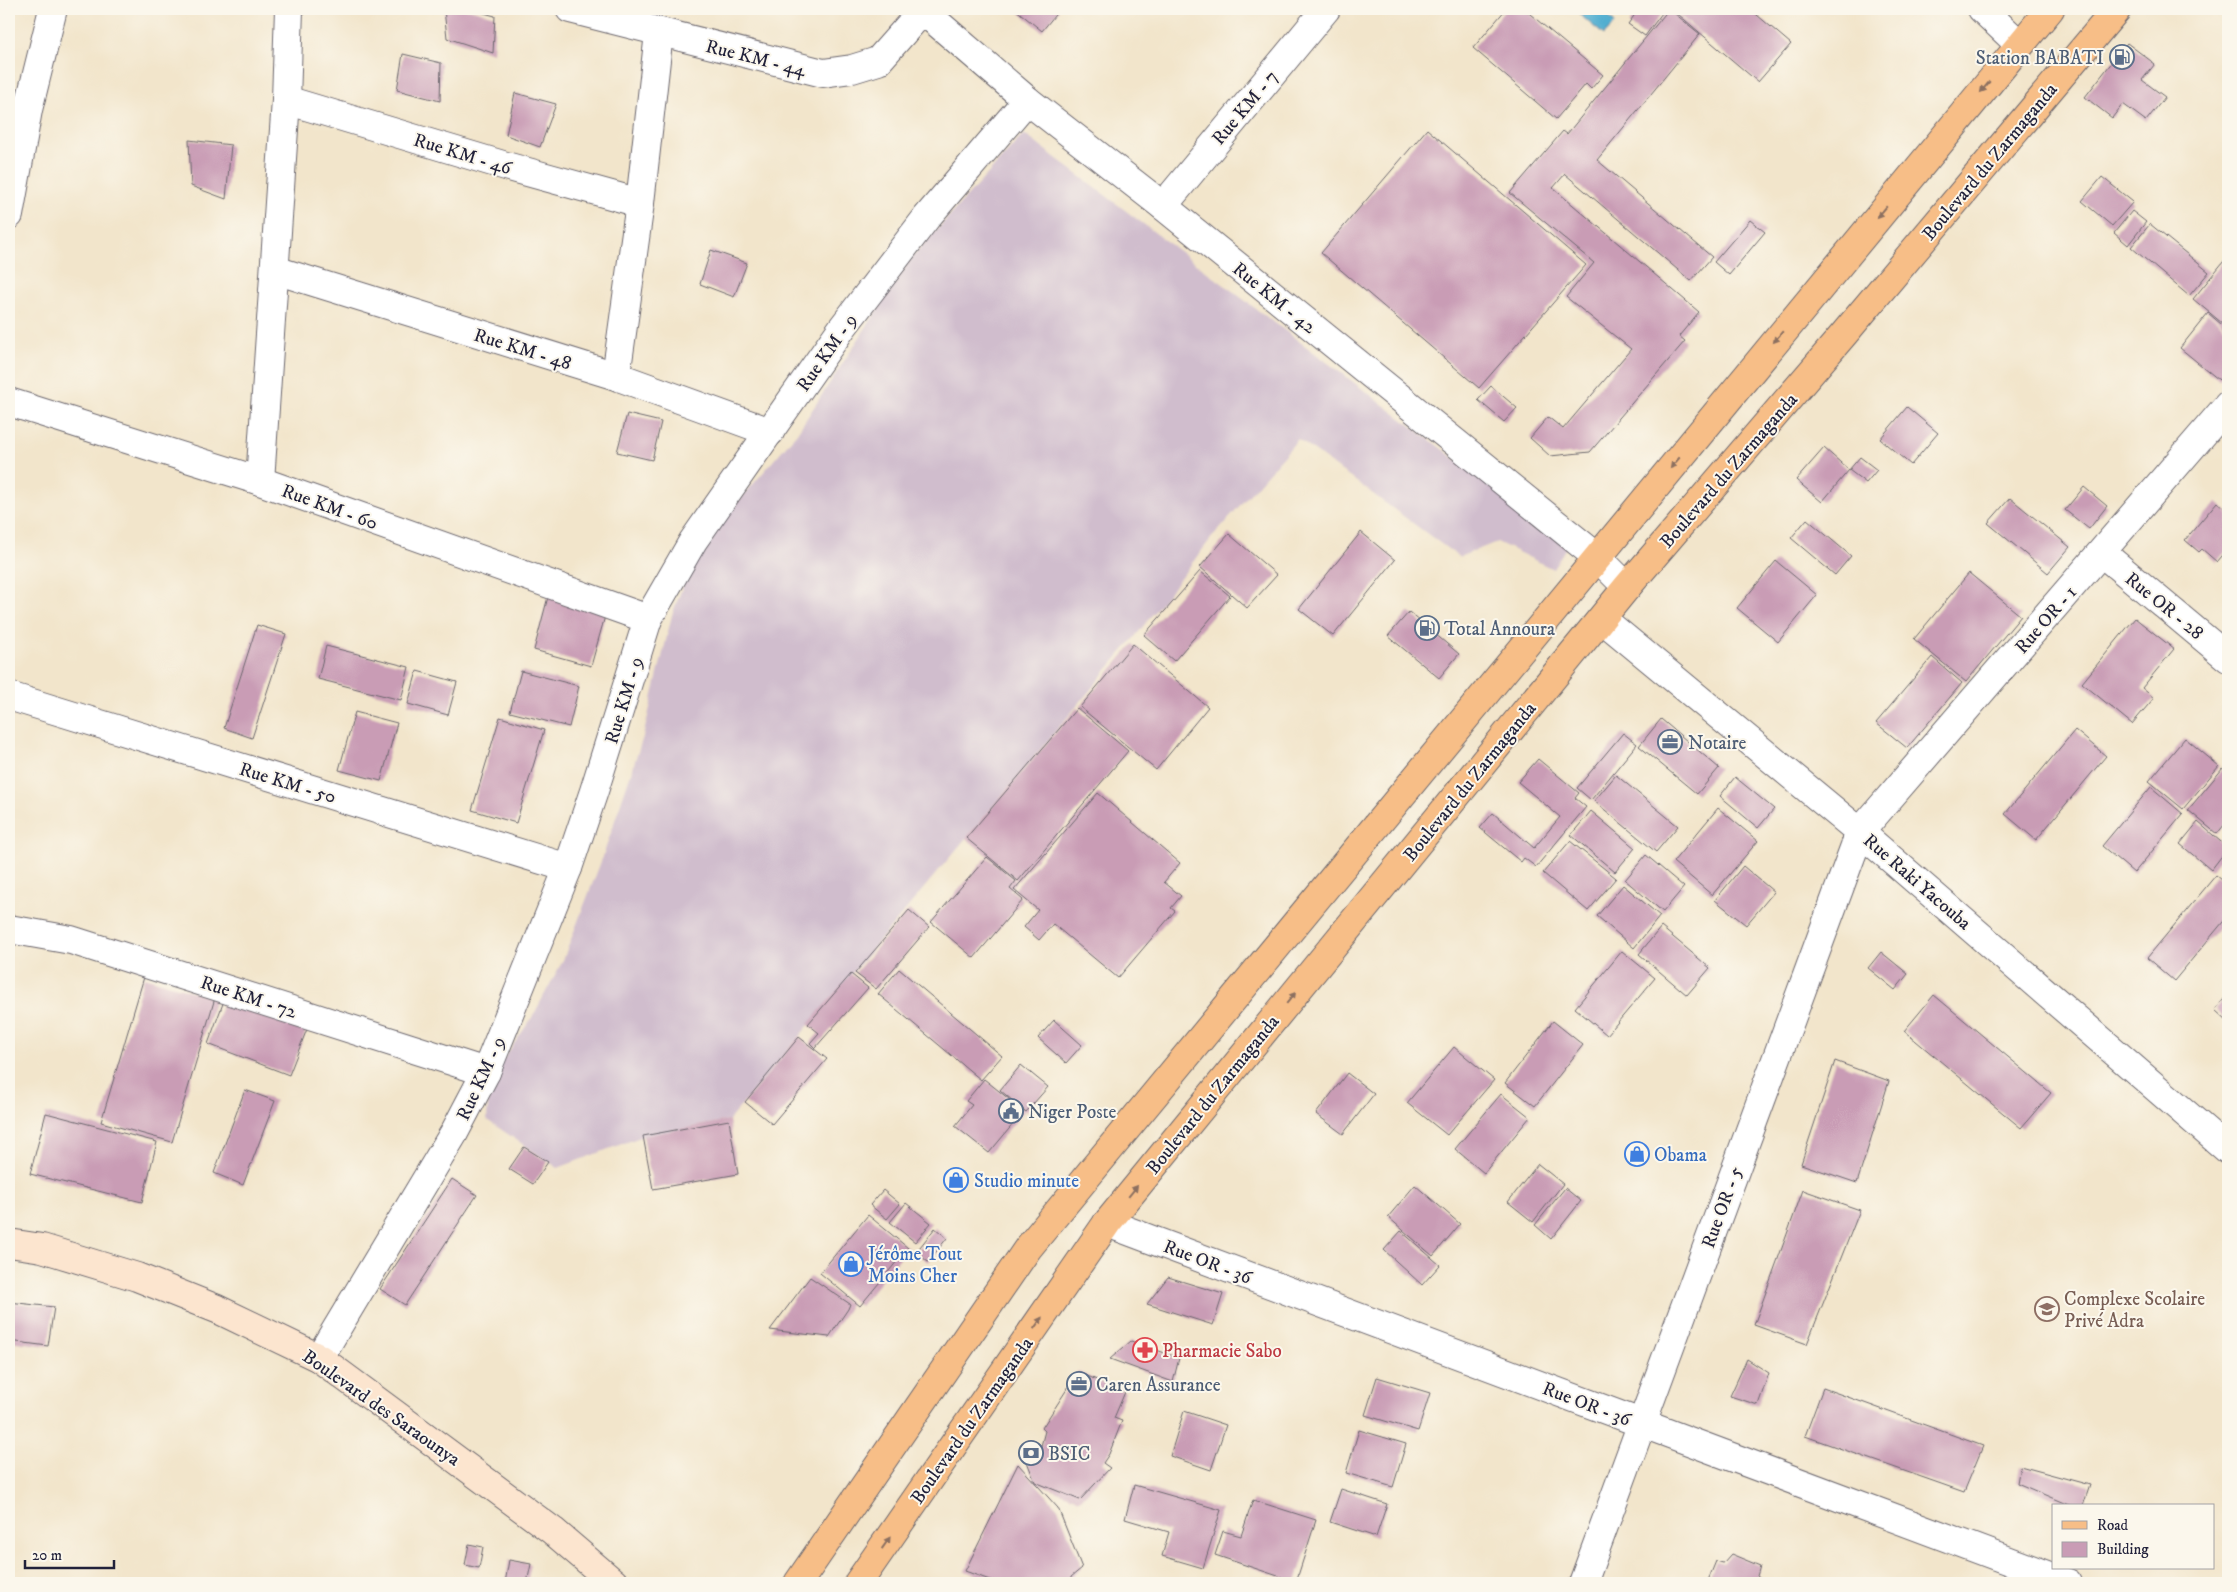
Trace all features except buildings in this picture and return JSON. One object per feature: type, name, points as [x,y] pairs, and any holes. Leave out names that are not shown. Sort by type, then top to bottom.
[{"type":"main road","points":[[798,1583],[1028,1248],[2050,9]]},
{"type":"main road","name":"Boulevard du Zarmaganda","points":[[862,1582],[1106,1223],[1628,587],[2117,9]]},
{"type":"main road","name":"Boulevard des Saraounya","points":[[9,1243],[42,1248],[137,1277],[217,1309],[319,1358],[553,1530],[614,1583]]},
{"type":"street","points":[[9,215],[28,110],[53,9]]},
{"type":"street","points":[[260,481],[286,100],[289,9]]},
{"type":"street","name":"Rue KM - 44","points":[[570,9],[823,73],[852,69],[878,61],[922,9]]},
{"type":"street","name":"Rue KM - 42","points":[[922,9],[1028,100],[1597,557],[1628,587]]},
{"type":"street","name":"Rue KM - 7","points":[[1162,206],[1326,9]]},
{"type":"street","points":[[1982,9],[2020,45]]},
{"type":"street","points":[[616,376],[640,203],[659,33]]},
{"type":"street","name":"Rue KM - 46","points":[[286,100],[506,166],[640,203]]},
{"type":"street","name":"Rue KM - 9","points":[[319,1358],[454,1133],[486,1072],[568,868],[594,792],[648,619],[693,541],[842,328],[921,225],[1028,100]]},
{"type":"street","name":"Rue KM - 48","points":[[275,270],[616,376],[770,432]]},
{"type":"street","name":"Rue KM - 60","points":[[9,402],[260,481],[648,619]]},
{"type":"street","name":"Rue OR - 1","points":[[1860,832],[2228,405]]},
{"type":"street","name":"Rue OR - 28","points":[[2102,553],[2228,658]]},
{"type":"street","name":"Rue Raki Yacouba","points":[[1602,619],[1860,832],[2228,1150]]},
{"type":"street","name":"Rue KM - 50","points":[[9,696],[568,868]]},
{"type":"street","name":"Rue OR - 5","points":[[1583,1583],[1860,832]]},
{"type":"street","name":"Rue KM - 72","points":[[9,929],[71,940],[486,1072]]},
{"type":"street","name":"Rue OR - 36","points":[[1106,1223],[2068,1583]]},
{"type":"shaded area","points":[[1024,134],[1568,544],[1553,569],[1497,542],[1459,557],[1298,439],[1213,536],[1134,638],[729,1120],[643,1136],[558,1168],[487,1120],[490,1073],[505,1057],[533,1016],[563,960],[602,859],[643,737],[672,615],[696,551],[797,433],[913,256]]},
{"type":"water","points":[[1583,9],[1601,9],[1615,23],[1604,35],[1579,14]]},
{"type":"place","name":"Station BABATI","points":[[2122,57]]},
{"type":"place","name":"Total Annoura","points":[[1427,628]]},
{"type":"place","name":"Notaire","points":[[1670,742]]},
{"type":"place","name":"Niger Poste","points":[[1011,1111]]},
{"type":"place","name":"Obama","points":[[1637,1154]]},
{"type":"place","name":"Studio minute","points":[[956,1180]]},
{"type":"place","name":"Jérôme Tout Moins Cher","points":[[851,1264]]},
{"type":"place","name":"Complexe Scolaire Privé Adra","points":[[2047,1309]]},
{"type":"place","name":"Pharmacie Sabo","points":[[1145,1350]]},
{"type":"place","name":"Caren Assurance","points":[[1079,1384]]},
{"type":"place","name":"BSIC","points":[[1031,1453]]}]
